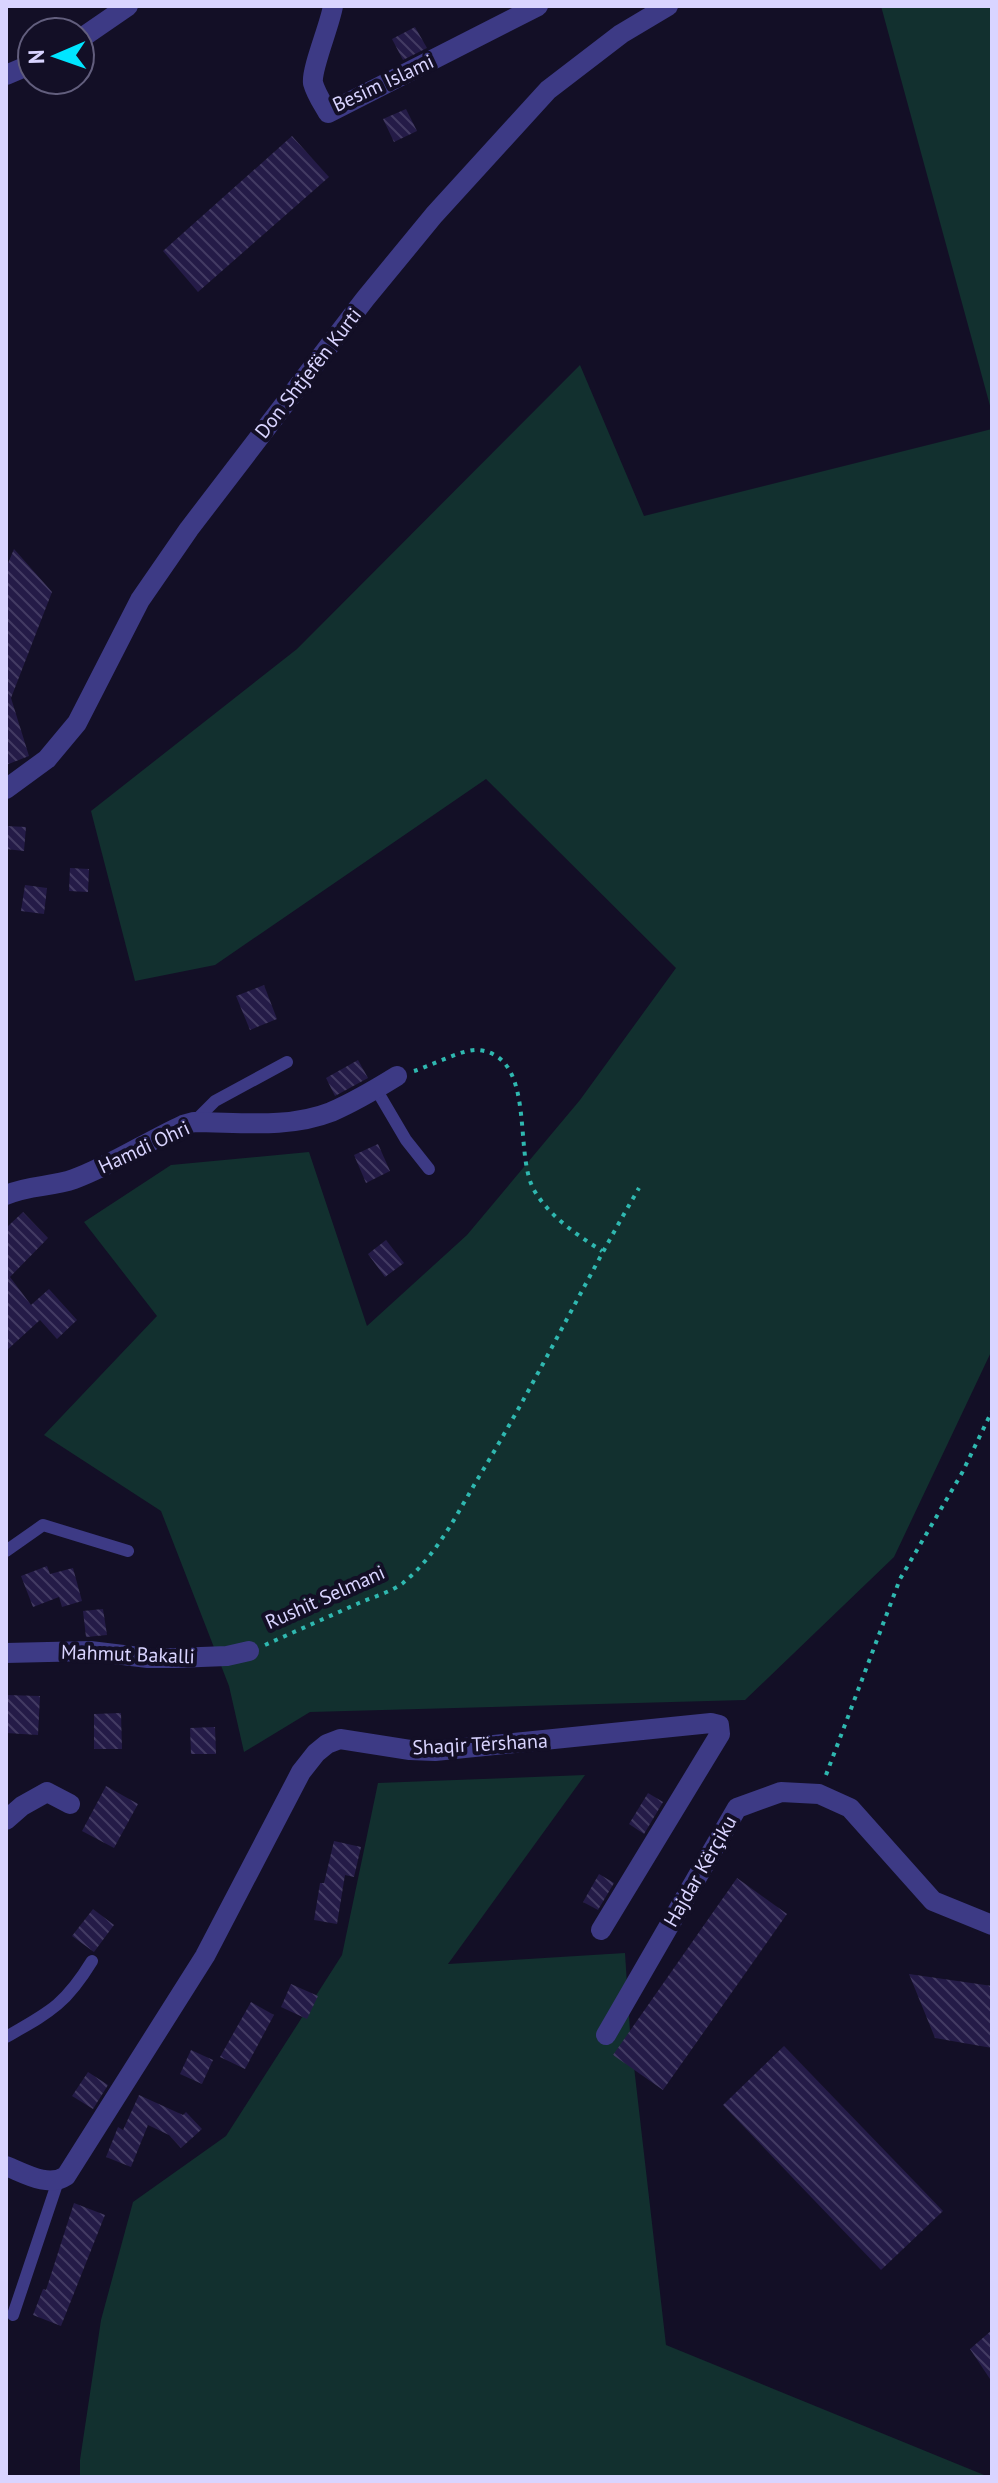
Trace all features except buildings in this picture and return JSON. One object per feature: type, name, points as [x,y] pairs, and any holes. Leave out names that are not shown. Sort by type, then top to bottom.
[{"type":"street","points":[[96,28],[128,6]]},
{"type":"street","name":"Besim Islami","points":[[333,6],[324,44],[313,71],[313,82],[328,113],[538,6]]},
{"type":"street","name":"Don Shtjefën Kurti","points":[[6,789],[47,759],[77,723],[140,600],[189,529],[365,299],[434,215],[548,90],[621,34],[668,6]]},
{"type":"street","name":"Hamdi Ohri","points":[[6,1195],[88,1174],[167,1132],[194,1122],[252,1123],[314,1117],[330,1112],[397,1076]]},
{"type":"street","name":"Mahmut Bakalli","points":[[6,1653],[90,1651],[175,1658],[227,1656],[249,1651]]},
{"type":"street","name":"Shaqir Tërshana","points":[[58,2181],[73,2166],[175,2005],[239,1893],[301,1772],[327,1744],[340,1739],[358,1740],[410,1750],[435,1751],[711,1723],[719,1725],[720,1734],[601,1930]]},
{"type":"street","points":[[6,1820],[22,1806],[47,1792],[70,1804]]},
{"type":"street","name":"Hajdar Kërçiku","points":[[606,2035],[737,1808],[781,1792],[819,1794],[850,1808],[933,1901],[992,1925]]},
{"type":"street","points":[[6,2166],[48,2181],[58,2181]]},
{"type":"lane","points":[[194,1122],[215,1101],[287,1062]]},
{"type":"lane","points":[[376,1089],[398,1128],[429,1169]]},
{"type":"lane","points":[[6,1551],[43,1525],[128,1551]]},
{"type":"lane","points":[[6,2037],[59,2005],[75,1989],[92,1961]]},
{"type":"lane","name":"Shaqir Tërshana","points":[[13,2315],[58,2181]]},
{"type":"path","points":[[397,1076],[475,1049],[493,1053],[507,1066],[516,1086],[521,1107],[526,1171],[534,1190],[574,1233],[602,1251]]},
{"type":"path","name":"Rushit Selmani","points":[[249,1651],[400,1586],[424,1564],[493,1455],[639,1188]]},
{"type":"path","points":[[819,1794],[900,1579],[962,1473],[992,1411]]},
{"type":"green space","points":[[881,6],[992,6],[992,413]]},
{"type":"green space","points":[[580,365],[644,516],[992,429],[992,1350],[894,1557],[745,1700],[310,1712],[244,1752],[229,1686],[161,1511],[44,1435],[157,1316],[84,1222],[171,1165],[309,1152],[367,1326],[467,1235],[580,1100],[676,968],[486,779],[215,965],[135,981],[91,811],[297,649]]},
{"type":"green space","points":[[585,1775],[448,1964],[625,1953],[630,2032],[666,2345],[989,2477],[80,2477],[101,2320],[133,2202],[226,2136],[342,1955],[378,1783]]}]
